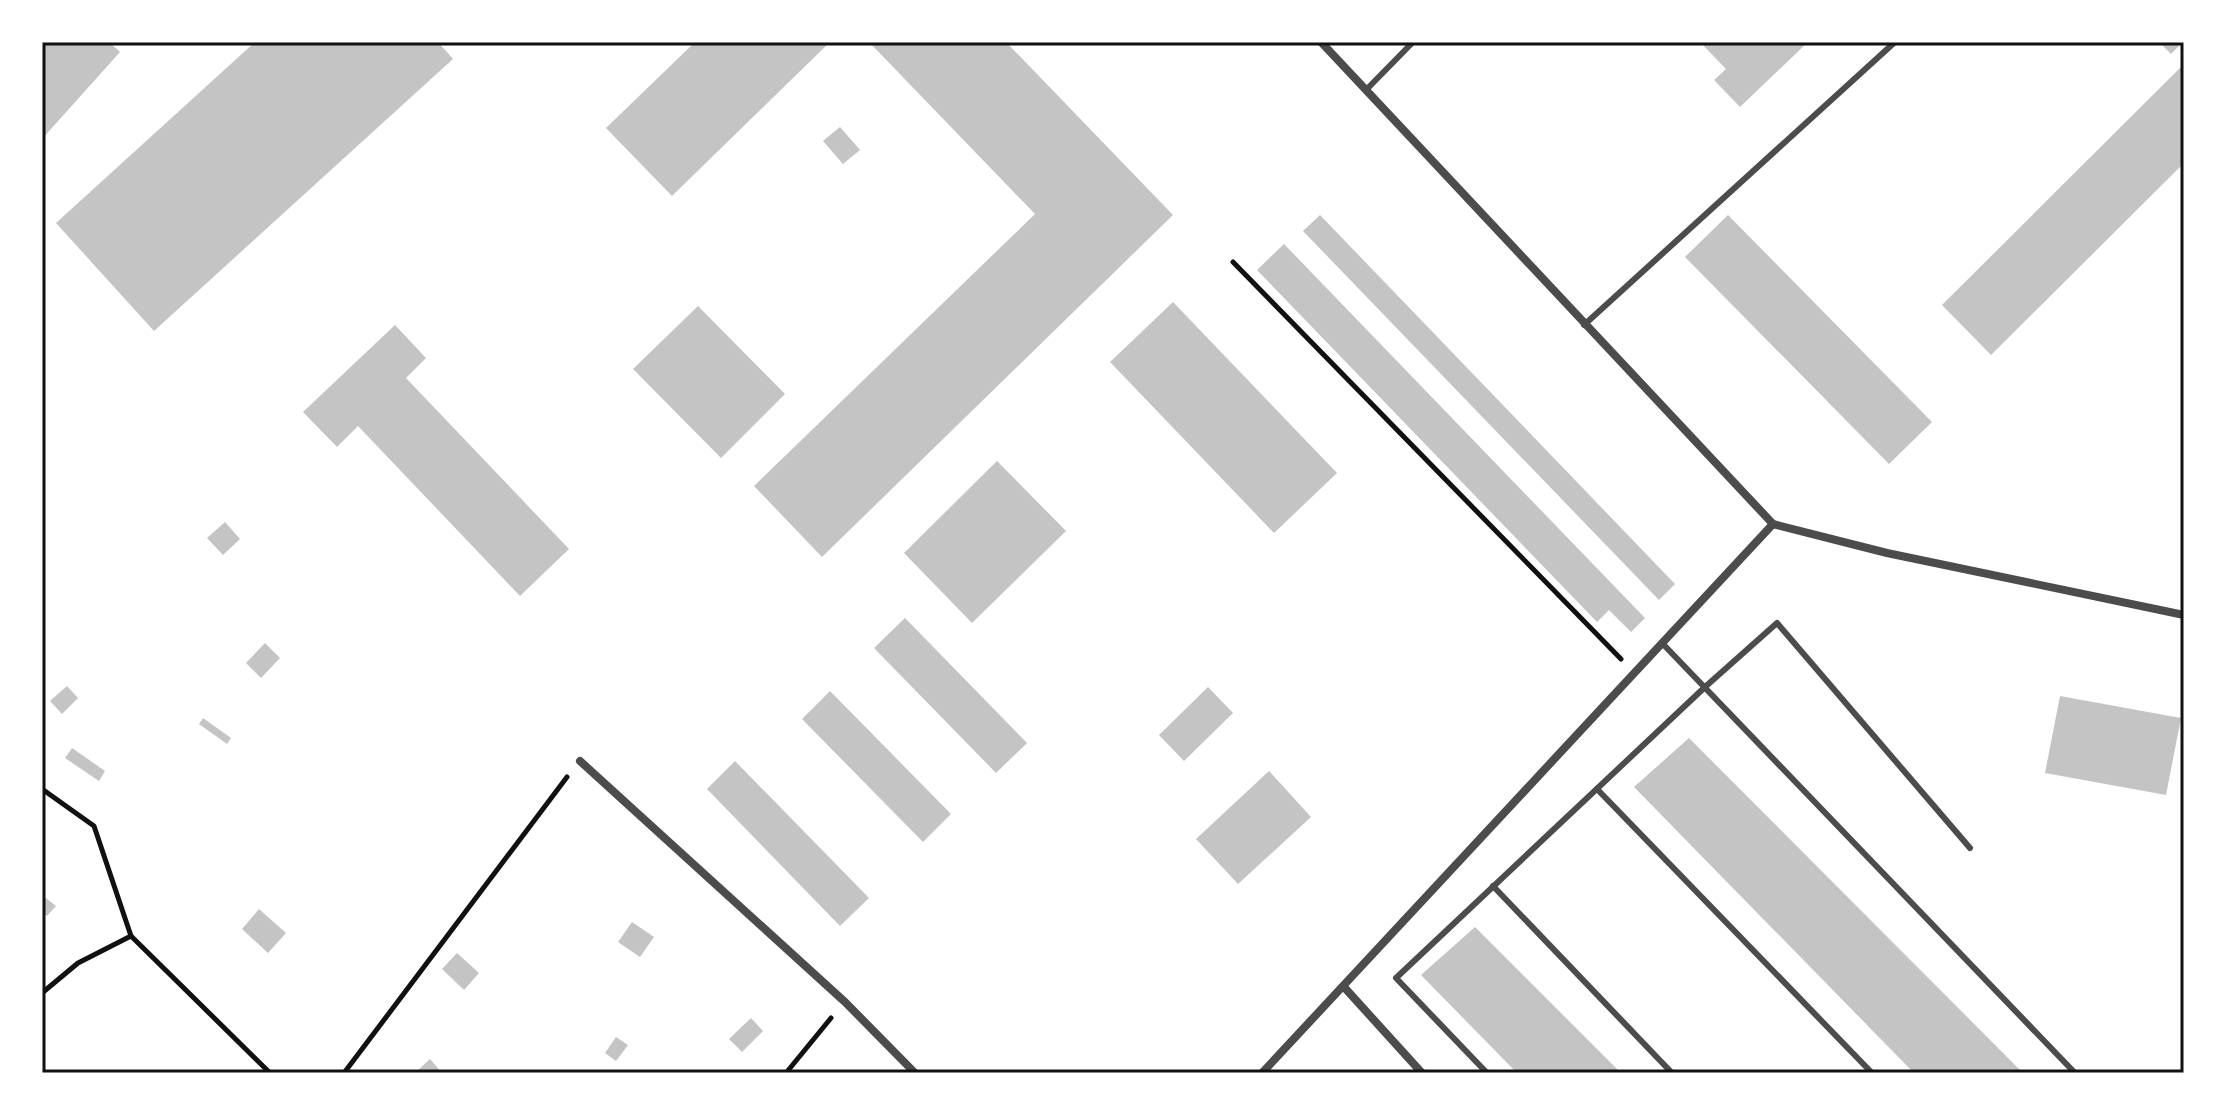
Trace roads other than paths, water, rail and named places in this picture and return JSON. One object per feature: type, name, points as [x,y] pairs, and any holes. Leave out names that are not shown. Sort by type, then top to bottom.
[{"type":"street","points":[[1321,42],[1773,524],[1887,553],[2184,615]]},
{"type":"street","points":[[1262,1073],[1773,524]]},
{"type":"street","points":[[580,761],[845,1002],[915,1073]]},
{"type":"street","points":[[1344,987],[1422,1073]]},
{"type":"lane","points":[[1366,90],[1413,42]]},
{"type":"lane","points":[[1584,325],[1895,42]]},
{"type":"lane","points":[[1487,1073],[1396,978],[1777,623],[1970,848]]},
{"type":"lane","points":[[1662,643],[2075,1073]]},
{"type":"lane","points":[[1597,789],[1872,1073]]},
{"type":"lane","points":[[1493,886],[1672,1073]]}]
